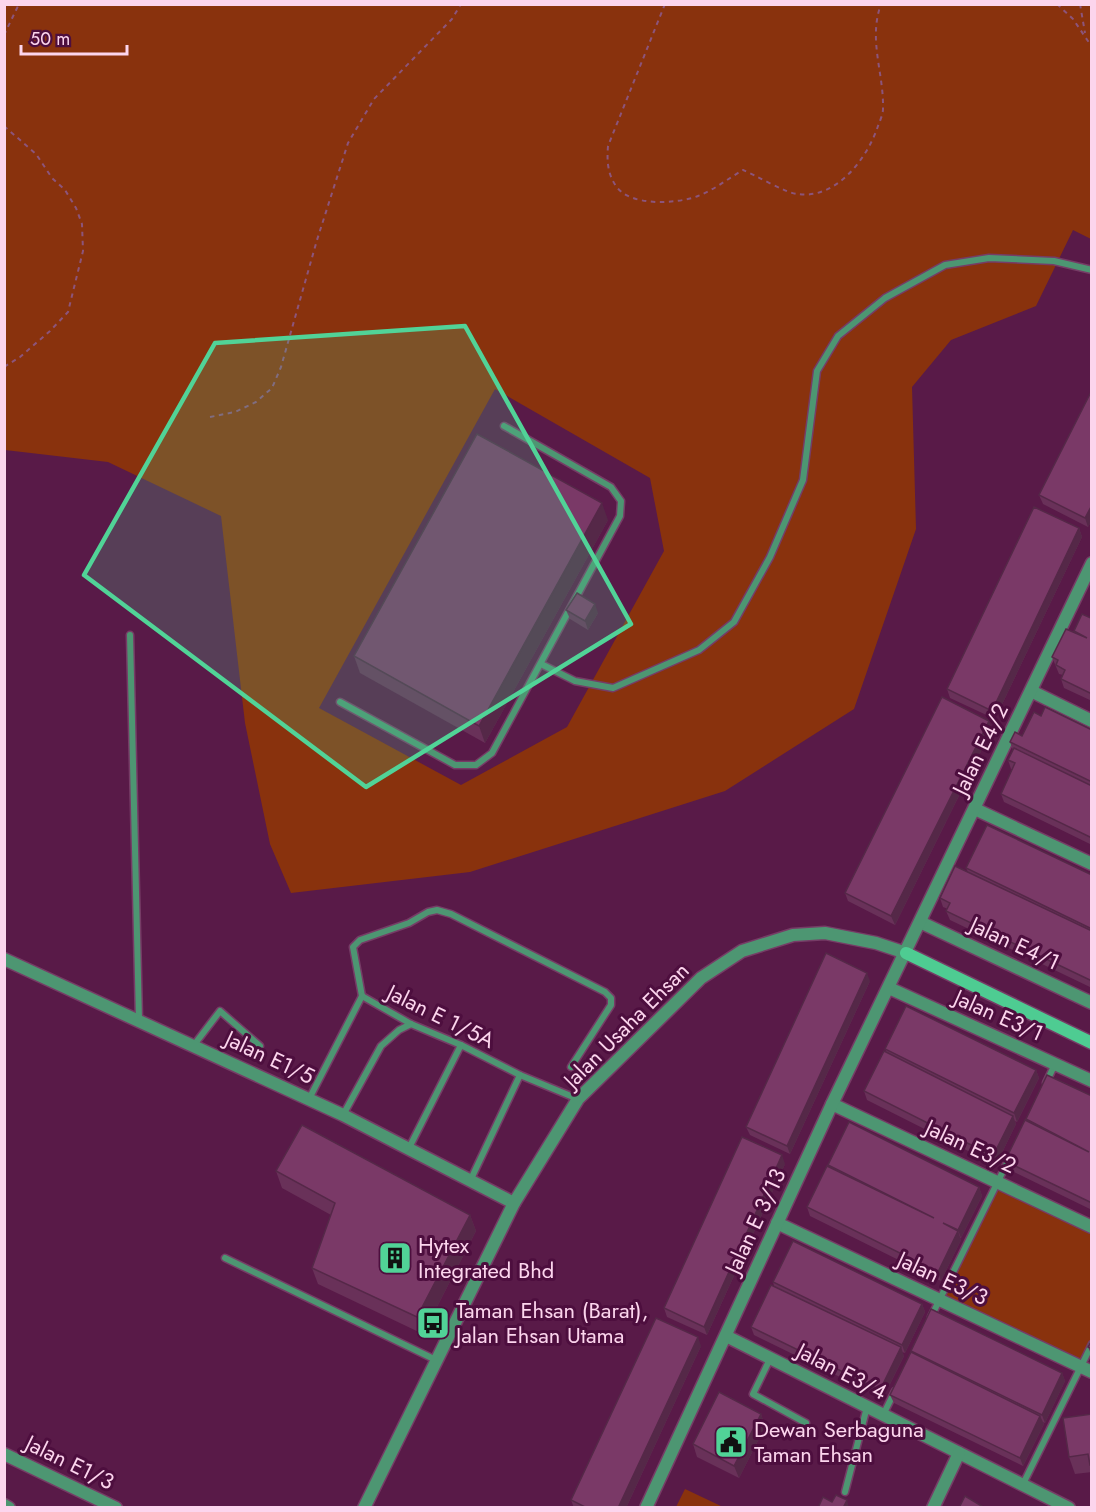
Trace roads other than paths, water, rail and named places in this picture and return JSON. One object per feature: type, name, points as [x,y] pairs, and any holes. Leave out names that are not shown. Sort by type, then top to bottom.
[{"type":"street","name":"Jalan E4/2","points":[[906,953],[1091,567]]},
{"type":"street","points":[[1031,691],[1092,721]]},
{"type":"street","points":[[975,809],[1092,864]]},
{"type":"street","name":"Jalan E4/1","points":[[920,922],[1092,1003]]},
{"type":"street","name":"Jalan Usaha Ehsan","points":[[364,1508],[514,1203],[578,1099],[701,978],[742,951],[793,934],[825,933],[876,943],[906,953],[1092,1043]]},
{"type":"street","name":"Jalan E 3/13","points":[[646,1508],[832,1104],[906,953]]},
{"type":"street","name":"Jalan E1/5","points":[[4,959],[343,1115],[514,1203]]},
{"type":"street","name":"Jalan E3/1","points":[[889,988],[1092,1081]]},
{"type":"street","name":"Jalan E3/2","points":[[832,1104],[1092,1227]]},
{"type":"street","name":"Jalan E3/3","points":[[777,1223],[1086,1369]]},
{"type":"street","name":"Jalan E3/4","points":[[726,1336],[1069,1508]]},
{"type":"street","points":[[933,1508],[959,1453]]},
{"type":"street","name":"Jalan E1/3","points":[[4,1454],[116,1508]]},
{"type":"street","points":[[4,1505],[9,1508]]},
{"type":"lane","points":[[541,664],[575,681],[613,688],[699,650],[734,622],[770,557],[803,480],[816,371],[838,336],[885,297],[945,265],[989,258],[1054,261],[1092,270]]},
{"type":"lane","points":[[340,702],[455,765],[476,765],[492,753],[620,516],[621,501],[611,487],[504,426]]},
{"type":"lane","points":[[130,635],[139,1020]]},
{"type":"lane","points":[[362,996],[353,947],[360,940],[409,922],[428,912],[437,910],[451,914],[605,992],[611,998],[611,1005],[572,1067]]},
{"type":"lane","name":"Jalan E 1/5A","points":[[309,1099],[362,996],[411,1024],[520,1075],[578,1099]]},
{"type":"lane","points":[[194,1045],[220,1011],[260,1046]]},
{"type":"lane","points":[[343,1115],[381,1046],[399,1030],[411,1024]]},
{"type":"lane","points":[[409,1148],[460,1045]]},
{"type":"lane","points":[[1045,1085],[1055,1064]]},
{"type":"lane","points":[[471,1179],[520,1075]]},
{"type":"lane","points":[[929,1321],[1013,1150]]},
{"type":"lane","points":[[225,1258],[436,1360]]},
{"type":"lane","points":[[1023,1484],[1086,1369],[1092,1344]]},
{"type":"lane","points":[[770,1358],[753,1395],[806,1423]]},
{"type":"lane","points":[[883,1415],[898,1383]]},
{"type":"lane","points":[[845,1492],[867,1407]]},
{"type":"place","name":"Hytex Integrated Bhd","points":[[395,1258]]},
{"type":"place","name":"Taman Ehsan (Barat), Jalan Ehsan Utama","points":[[433,1323]]},
{"type":"place","name":"Dewan Serbaguna Taman Ehsan","points":[[731,1442]]}]
